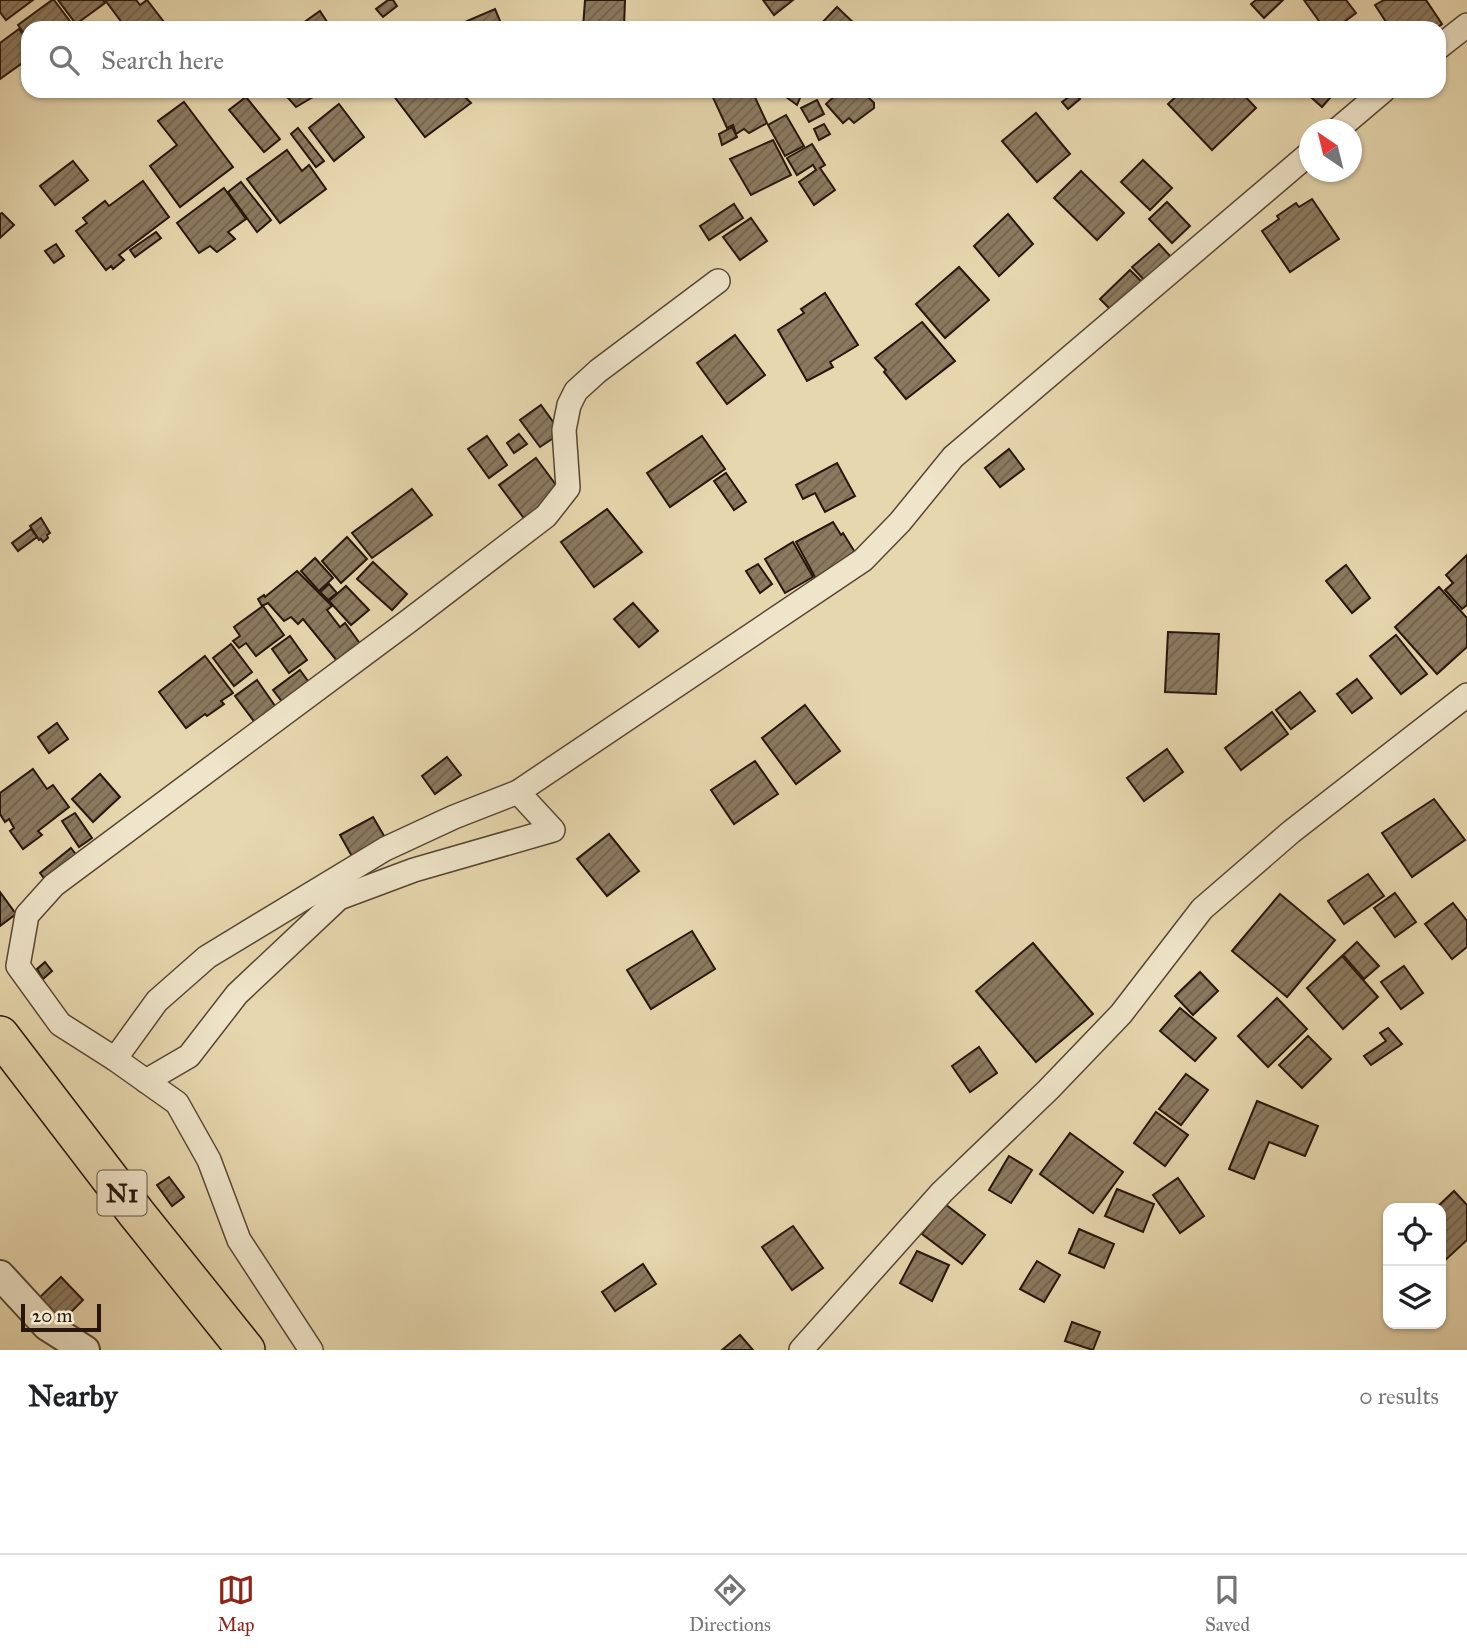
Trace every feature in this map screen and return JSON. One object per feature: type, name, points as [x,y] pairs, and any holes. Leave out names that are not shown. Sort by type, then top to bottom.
[{"type":"highway","name":"N1","points":[[0,1035],[246,1350]]},
{"type":"street","points":[[1446,42],[1467,25]]},
{"type":"street","points":[[1350,119],[1375,98]]},
{"type":"street","points":[[116,1059],[157,1001],[207,957],[385,849],[454,817],[518,792],[863,561],[900,523],[953,457],[1299,162]]},
{"type":"street","points":[[311,1350],[239,1240],[209,1160],[177,1104],[116,1059],[61,1024],[18,966],[27,915],[54,885],[545,516],[568,488],[564,430],[569,405],[576,391],[718,281]]},
{"type":"street","points":[[801,1350],[942,1192],[1048,1090],[1121,1014],[1202,909],[1291,831],[1467,695]]},
{"type":"street","points":[[146,1081],[189,1056],[237,994],[339,898],[414,870],[553,830],[518,792]]},
{"type":"street","points":[[0,1275],[47,1326],[85,1350]]},
{"type":"building","points":[[0,0],[33,0],[6,20],[0,12]]},
{"type":"building","points":[[54,0],[70,21],[23,21]]},
{"type":"building","points":[[58,0],[103,0],[105,3],[80,21],[74,21]]},
{"type":"building","points":[[105,0],[136,0],[140,5],[147,0],[163,21],[121,21]]},
{"type":"building","points":[[388,0],[393,0],[397,6],[383,17],[376,9]]},
{"type":"building","points":[[585,0],[625,0],[624,21],[584,21]]},
{"type":"building","points":[[763,0],[793,0],[774,15]]},
{"type":"building","points":[[1256,0],[1283,0],[1264,18],[1251,4]]},
{"type":"building","points":[[1304,0],[1346,0],[1356,13],[1345,21],[1319,21]]},
{"type":"building","points":[[1384,0],[1426,0],[1440,21],[1385,21],[1375,5]]},
{"type":"building","points":[[837,7],[852,21],[824,21]]},
{"type":"building","points":[[495,9],[500,21],[467,21]]},
{"type":"building","points":[[320,11],[326,21],[306,21]]},
{"type":"building","points":[[19,29],[21,32],[21,64],[0,79],[0,43]]},
{"type":"building","points":[[247,98],[280,139],[264,152],[229,110]]},
{"type":"building","points":[[288,98],[311,98],[296,107]]},
{"type":"building","points":[[395,98],[466,98],[471,103],[425,137]]},
{"type":"building","points":[[713,98],[755,98],[767,123],[749,133],[744,129],[736,134],[733,125],[727,128]]},
{"type":"building","points":[[788,98],[800,98],[797,105]]},
{"type":"building","points":[[832,98],[869,98],[874,103],[874,108],[854,123],[849,118],[843,123],[826,104]]},
{"type":"building","points":[[1068,98],[1080,99],[1068,109],[1062,102]]},
{"type":"building","points":[[1174,98],[1247,98],[1256,108],[1212,150],[1168,104]]},
{"type":"building","points":[[1312,98],[1330,98],[1322,107]]},
{"type":"building","points":[[817,100],[824,114],[809,122],[801,108]]},
{"type":"building","points":[[184,102],[233,167],[180,207],[150,166],[177,145],[158,121]]},
{"type":"building","points":[[339,104],[364,137],[334,161],[309,128]]},
{"type":"building","points":[[1036,113],[1070,154],[1037,182],[1002,141]]},
{"type":"building","points":[[786,115],[804,146],[785,156],[768,125]]},
{"type":"building","points":[[824,124],[830,134],[819,140],[814,129]]},
{"type":"building","points":[[732,127],[737,137],[722,145],[719,134]]},
{"type":"building","points":[[298,128],[324,161],[316,167],[291,134]]},
{"type":"building","points":[[773,140],[791,175],[751,195],[730,159]]},
{"type":"building","points":[[812,144],[825,165],[820,168],[835,190],[814,205],[799,182],[816,170],[813,165],[797,175],[787,158]]},
{"type":"building","points":[[287,150],[302,171],[309,165],[326,189],[280,223],[247,179]]},
{"type":"building","points":[[1143,160],[1172,188],[1150,210],[1121,182]]},
{"type":"building","points":[[73,161],[88,180],[55,205],[40,186]]},
{"type":"building","points":[[1081,171],[1124,213],[1097,240],[1054,198]]},
{"type":"building","points":[[143,181],[169,217],[119,255],[124,260],[113,269],[111,266],[106,270],[76,231],[87,223],[83,218],[105,201],[109,206]]},
{"type":"building","points":[[241,182],[271,220],[257,232],[228,192]]},
{"type":"building","points":[[224,188],[246,219],[228,232],[235,239],[217,252],[210,246],[199,253],[177,223]]},
{"type":"building","points":[[1312,199],[1339,239],[1290,272],[1262,231],[1296,203],[1299,207]]},
{"type":"building","points":[[1167,202],[1190,226],[1172,243],[1149,219]]},
{"type":"building","points":[[734,204],[743,218],[709,240],[700,226]]},
{"type":"building","points":[[0,214],[14,225],[0,238]]},
{"type":"building","points":[[1008,214],[1033,244],[999,276],[974,246]]},
{"type":"building","points":[[751,218],[767,241],[740,260],[723,237]]},
{"type":"building","points":[[156,232],[161,238],[135,257],[130,250]]},
{"type":"building","points":[[56,244],[64,256],[54,263],[45,251]]},
{"type":"building","points":[[1159,244],[1172,258],[1146,282],[1132,267]]},
{"type":"building","points":[[959,267],[989,300],[945,338],[916,304]]},
{"type":"building","points":[[1130,270],[1145,285],[1115,314],[1100,299]]},
{"type":"building","points":[[825,293],[858,345],[830,362],[833,367],[807,381],[778,330],[804,313],[801,309]]},
{"type":"building","points":[[922,322],[955,361],[906,399],[875,358]]},
{"type":"building","points":[[735,335],[765,375],[727,404],[697,363]]},
{"type":"building","points":[[541,405],[561,433],[540,447],[520,420]]},
{"type":"building","points":[[519,434],[527,444],[514,453],[507,443]]},
{"type":"building","points":[[487,436],[507,465],[489,478],[468,449]]},
{"type":"building","points":[[702,436],[725,469],[670,507],[647,473]]},
{"type":"building","points":[[1009,449],[1024,469],[1000,487],[985,468]]},
{"type":"building","points":[[536,458],[562,493],[526,521],[499,485]]},
{"type":"building","points":[[837,463],[855,496],[825,512],[815,493],[803,499],[796,485]]},
{"type":"building","points":[[726,473],[746,502],[734,510],[714,481]]},
{"type":"building","points":[[412,489],[432,515],[372,558],[352,533]]},
{"type":"building","points":[[607,509],[642,552],[594,587],[561,542]]},
{"type":"building","points":[[41,518],[50,533],[43,542],[30,526]]},
{"type":"building","points":[[833,522],[858,557],[816,579],[796,542]]},
{"type":"building","points":[[31,529],[37,537],[18,551],[12,543]]},
{"type":"building","points":[[347,537],[367,559],[341,583],[322,561]]},
{"type":"building","points":[[793,542],[813,577],[785,593],[765,559]]},
{"type":"building","points":[[1467,555],[1467,605],[1462,609],[1445,590],[1453,583],[1446,575]]},
{"type":"building","points":[[315,558],[333,578],[319,591],[301,571]]},
{"type":"building","points":[[373,562],[407,594],[392,610],[357,579]]},
{"type":"building","points":[[758,564],[772,584],[760,593],[746,571]]},
{"type":"building","points":[[1346,565],[1370,598],[1352,613],[1326,581]]},
{"type":"building","points":[[297,571],[332,606],[327,610],[340,627],[345,623],[364,649],[342,667],[303,619],[298,624],[291,617],[284,621],[268,603],[262,606],[258,599],[264,595],[265,597]]},
{"type":"building","points":[[329,584],[337,593],[328,600],[320,592]]},
{"type":"building","points":[[346,586],[369,610],[351,625],[329,601]]},
{"type":"building","points":[[1439,587],[1467,618],[1467,647],[1437,674],[1395,627]]},
{"type":"building","points":[[633,603],[658,631],[639,647],[614,619]]},
{"type":"building","points":[[263,606],[284,635],[256,656],[246,643],[239,648],[233,641],[240,636],[234,627]]},
{"type":"building","points":[[1168,632],[1219,634],[1216,694],[1165,692]]},
{"type":"building","points":[[1396,635],[1427,674],[1401,694],[1370,656]]},
{"type":"building","points":[[290,636],[307,660],[289,673],[272,649]]},
{"type":"building","points":[[231,644],[252,672],[234,686],[213,658]]},
{"type":"building","points":[[205,656],[233,693],[221,701],[224,704],[186,728],[159,692]]},
{"type":"building","points":[[300,670],[313,688],[287,708],[273,690]]},
{"type":"building","points":[[1357,679],[1372,698],[1352,713],[1337,694]]},
{"type":"building","points":[[257,680],[280,713],[259,728],[235,696]]},
{"type":"building","points":[[1300,692],[1315,711],[1291,729],[1276,710]]},
{"type":"building","points":[[805,705],[840,751],[796,784],[762,738]]},
{"type":"building","points":[[1272,712],[1288,734],[1241,770],[1225,748]]},
{"type":"building","points":[[57,723],[68,739],[49,753],[38,737]]},
{"type":"building","points":[[1167,749],[1183,772],[1144,801],[1127,778]]},
{"type":"building","points":[[447,757],[461,775],[435,794],[422,776]]},
{"type":"building","points":[[755,761],[778,794],[734,824],[711,790]]},
{"type":"building","points":[[33,769],[47,789],[53,785],[69,807],[38,831],[42,835],[23,849],[10,831],[14,828],[9,819],[5,822],[0,814],[0,793]]},
{"type":"building","points":[[100,774],[120,797],[93,822],[72,799]]},
{"type":"building","points":[[1434,799],[1465,840],[1412,877],[1382,833]]},
{"type":"building","points":[[75,813],[92,838],[79,847],[62,821]]},
{"type":"building","points":[[373,817],[387,841],[354,860],[340,835]]},
{"type":"building","points":[[609,834],[639,871],[607,896],[577,859]]},
{"type":"building","points":[[71,848],[81,861],[50,886],[40,873]]},
{"type":"building","points":[[1368,874],[1384,896],[1344,924],[1328,901]]},
{"type":"building","points":[[0,892],[16,914],[0,926]]},
{"type":"building","points":[[1395,893],[1416,922],[1395,937],[1374,908]]},
{"type":"building","points":[[1280,894],[1335,940],[1287,997],[1232,951]]},
{"type":"building","points":[[1453,903],[1467,921],[1467,947],[1452,959],[1425,924]]},
{"type":"building","points":[[692,931],[715,969],[651,1009],[627,970]]},
{"type":"building","points":[[1357,942],[1379,966],[1364,979],[1343,955]]},
{"type":"building","points":[[1033,943],[1093,1014],[1036,1062],[976,991]]},
{"type":"building","points":[[1342,956],[1378,997],[1343,1029],[1307,988]]},
{"type":"building","points":[[45,962],[52,971],[43,979],[37,969]]},
{"type":"building","points":[[1404,966],[1423,993],[1401,1009],[1381,982]]},
{"type":"building","points":[[1200,972],[1218,991],[1193,1015],[1175,996]]},
{"type":"building","points":[[1277,998],[1307,1029],[1268,1067],[1238,1036]]},
{"type":"building","points":[[1180,1008],[1216,1038],[1195,1061],[1160,1031]]},
{"type":"building","points":[[1388,1028],[1402,1044],[1371,1065],[1364,1056],[1386,1041],[1380,1033]]},
{"type":"building","points":[[1308,1036],[1331,1059],[1302,1088],[1279,1065]]},
{"type":"building","points":[[979,1047],[997,1073],[970,1092],[952,1066]]},
{"type":"building","points":[[1186,1074],[1208,1090],[1181,1125],[1159,1109]]},
{"type":"building","points":[[1257,1101],[1318,1126],[1305,1156],[1269,1142],[1254,1179],[1229,1169]]},
{"type":"building","points":[[1156,1112],[1188,1135],[1165,1166],[1134,1143]]},
{"type":"building","points":[[1070,1133],[1123,1172],[1093,1213],[1040,1174]]},
{"type":"building","points":[[1009,1156],[1032,1170],[1011,1203],[989,1190]]},
{"type":"building","points":[[169,1177],[184,1197],[172,1206],[157,1185]]},
{"type":"building","points":[[1178,1178],[1204,1216],[1180,1233],[1153,1195]]},
{"type":"building","points":[[1117,1189],[1154,1204],[1143,1232],[1105,1216]]},
{"type":"building","points":[[1454,1191],[1467,1205],[1467,1240],[1446,1259],[1446,1203],[1441,1203]]},
{"type":"building","points":[[945,1204],[985,1235],[962,1264],[922,1234]]},
{"type":"building","points":[[793,1226],[823,1268],[792,1290],[762,1247]]},
{"type":"building","points":[[1079,1229],[1114,1244],[1104,1268],[1069,1253]]},
{"type":"building","points":[[917,1251],[949,1265],[932,1301],[900,1283]]},
{"type":"building","points":[[1037,1261],[1060,1275],[1044,1302],[1020,1289]]},
{"type":"building","points":[[643,1264],[656,1284],[615,1311],[602,1292]]},
{"type":"building","points":[[61,1277],[83,1300],[61,1322],[39,1298]]},
{"type":"building","points":[[1072,1322],[1100,1332],[1093,1350],[1065,1341]]},
{"type":"building","points":[[740,1335],[753,1350],[722,1350]]}]
